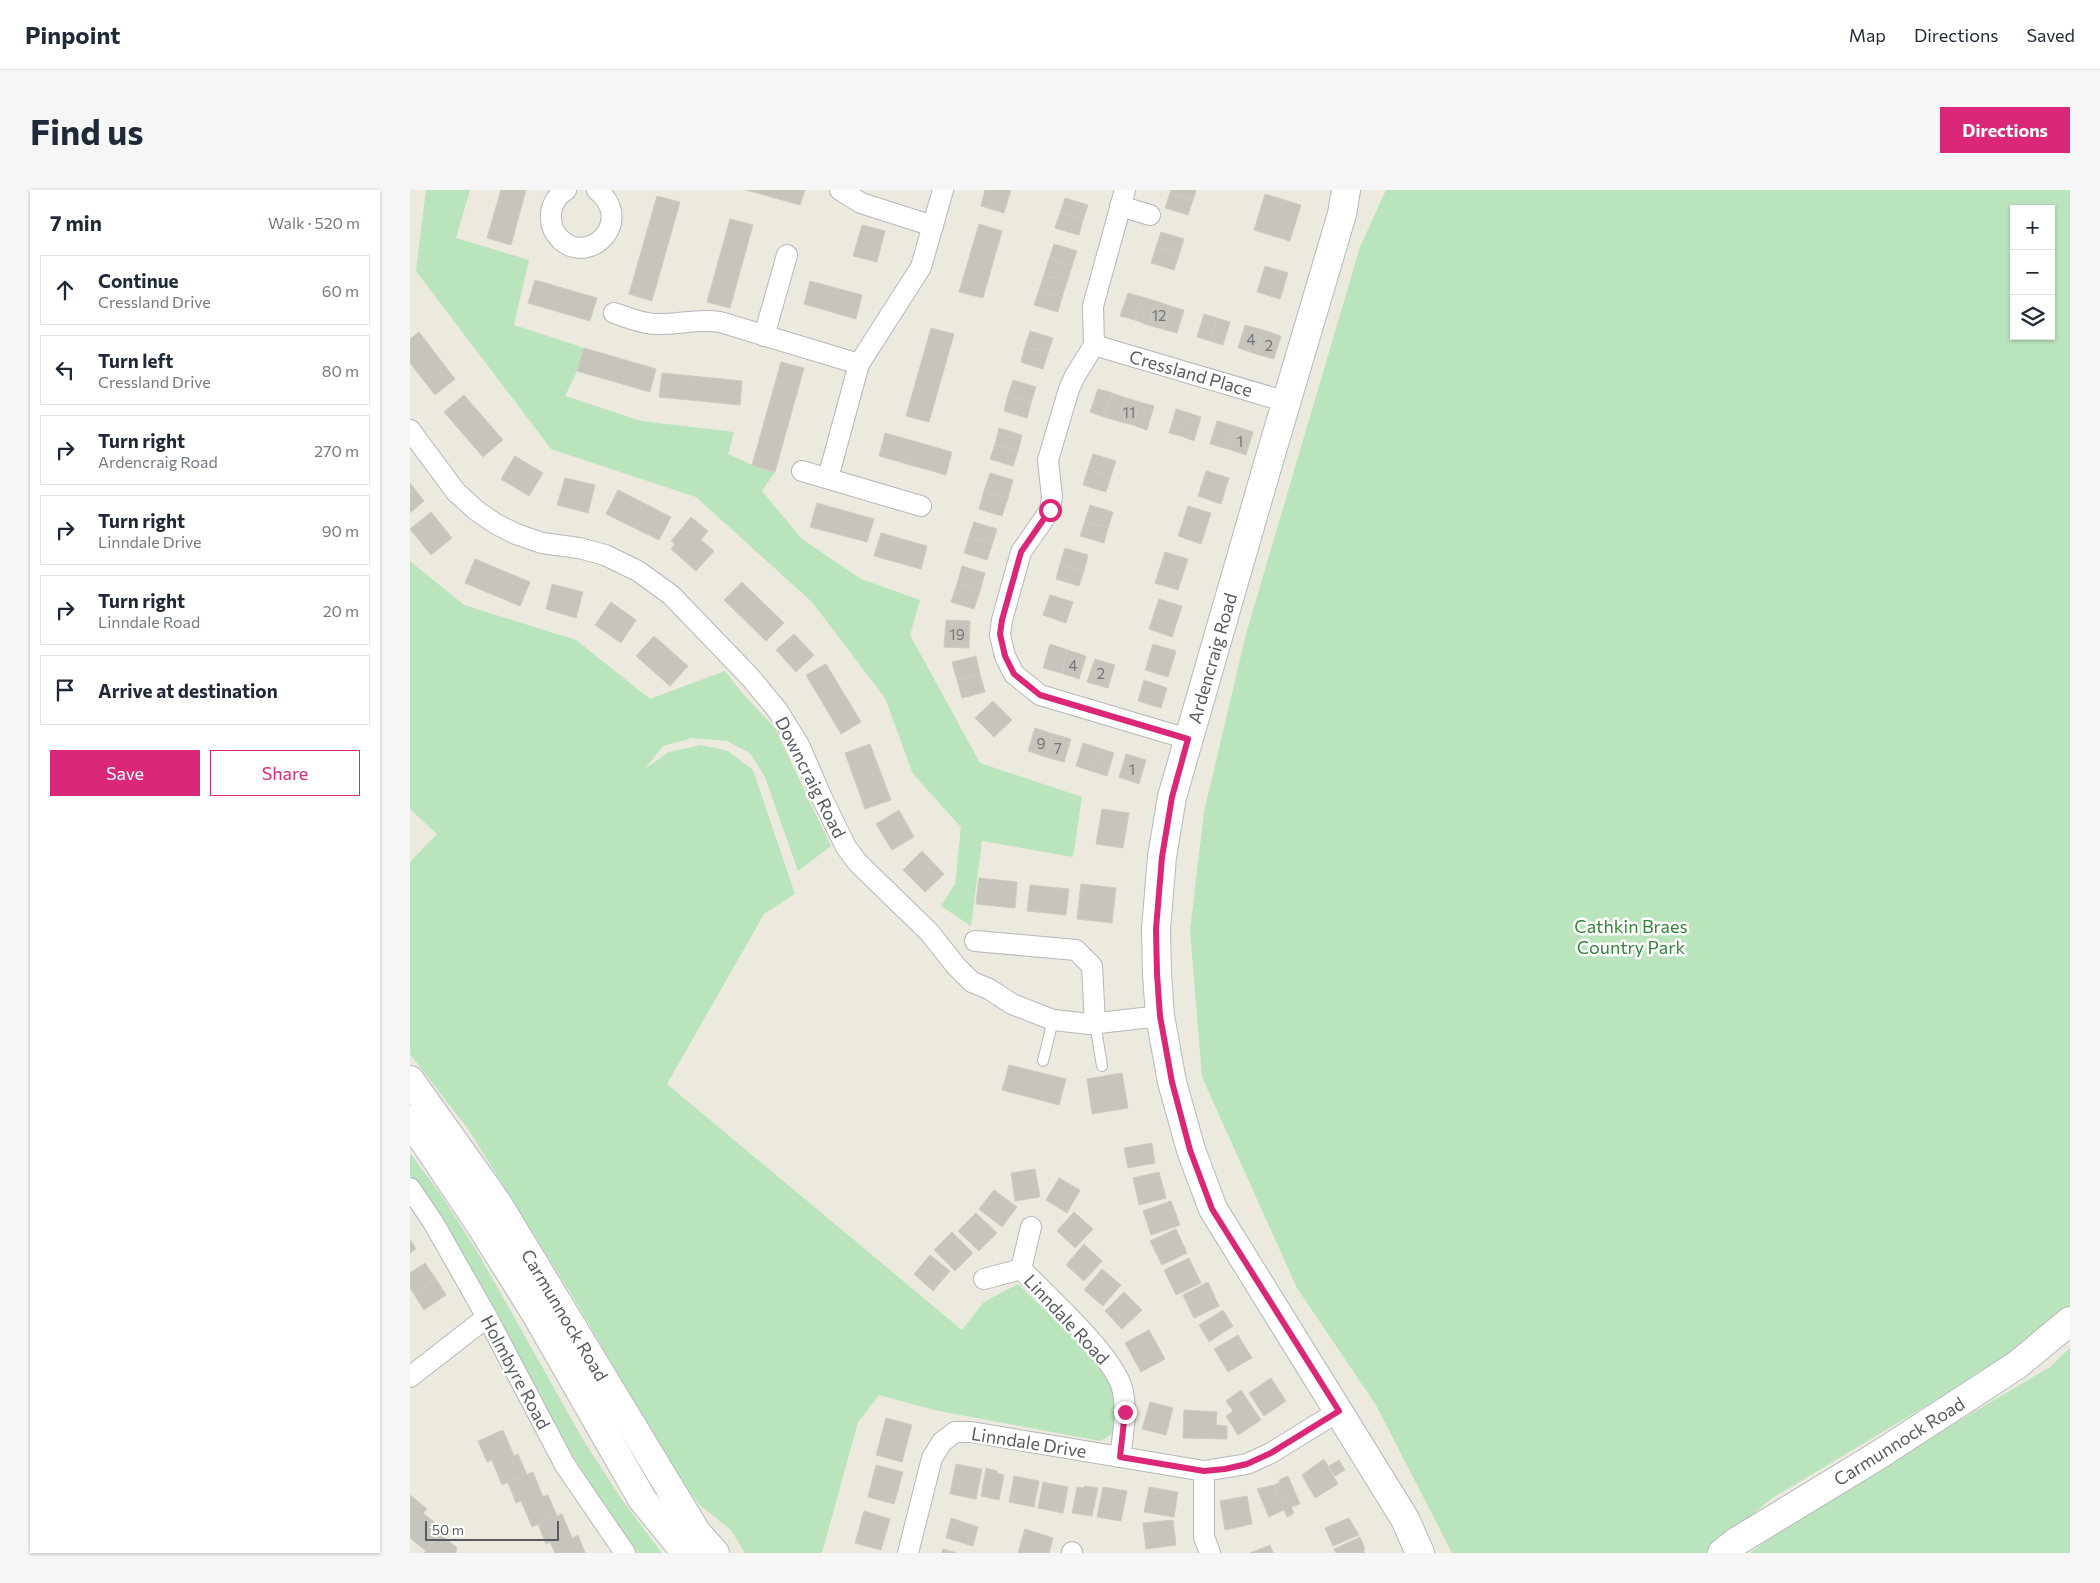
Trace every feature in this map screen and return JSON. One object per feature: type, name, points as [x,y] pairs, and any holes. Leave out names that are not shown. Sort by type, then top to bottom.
[{"type":"street","points":[[566,190],[559,195],[553,204],[550,218],[557,236],[565,243],[574,247],[596,244],[605,237],[611,224],[612,213],[605,192]]},
{"type":"street","points":[[840,190],[861,203],[933,226]]},
{"type":"street","points":[[828,478],[859,364],[921,267],[943,190]]},
{"type":"street","name":"Ardencraig Road","points":[[1346,190],[1342,214],[1172,797],[1162,857],[1156,929],[1157,974],[1160,1016],[1172,1082],[1190,1150],[1212,1209],[1405,1519],[1420,1553]]},
{"type":"street","points":[[1150,215],[1123,198],[1093,306],[1094,345],[1069,389],[1048,460],[1052,496],[1050,510],[1021,552],[1002,620],[1000,634],[1014,674],[1040,695],[1188,739]]},
{"type":"street","points":[[764,336],[787,255]]},
{"type":"street","points":[[614,313],[644,323],[657,324],[709,320],[859,364]]},
{"type":"street","name":"Cressland Place","points":[[1094,345],[1287,402]]},
{"type":"street","name":"Downcraig Road","points":[[410,430],[456,492],[496,524],[516,534],[542,543],[579,548],[606,555],[638,571],[671,595],[750,677],[778,711],[799,745],[846,847],[858,863],[929,932],[956,966],[972,982],[1012,1004],[1053,1020],[1095,1023],[1160,1016]]},
{"type":"street","points":[[802,471],[921,506]]},
{"type":"street","points":[[975,941],[1076,950],[1092,966],[1095,1023]]},
{"type":"street","name":"Carmunnock Road","points":[[410,1080],[496,1201],[697,1533],[715,1553]]},
{"type":"street","name":"Carmunnock Road","points":[[410,1120],[481,1226],[536,1314],[642,1499],[686,1553]]},
{"type":"street","name":"Holmbyre Road","points":[[410,1188],[433,1222],[487,1318],[565,1466],[625,1553]]},
{"type":"street","name":"Linndale Road","points":[[1021,1269],[1031,1227]]},
{"type":"street","name":"Linndale Road","points":[[984,1279],[1021,1269]]},
{"type":"street","name":"Linndale Road","points":[[1021,1269],[1108,1360],[1112,1367],[1123,1390],[1125,1412],[1120,1457]]},
{"type":"street","points":[[410,1376],[487,1318]]},
{"type":"street","name":"Carmunnock Road","points":[[1722,1553],[1736,1542],[2017,1366],[2070,1322]]},
{"type":"street","name":"Linndale Drive","points":[[908,1553],[932,1458],[942,1442],[954,1432],[971,1432],[1204,1471],[1247,1464],[1271,1453],[1339,1411]]},
{"type":"street","points":[[1204,1471],[1204,1537],[1210,1553]]},
{"type":"lane","points":[[1043,1061],[1053,1020]]},
{"type":"lane","points":[[1095,1023],[1102,1066]]},
{"type":"green space","points":[[426,190],[470,190],[456,238],[529,260],[514,325],[584,348],[577,371],[565,396],[641,421],[734,432],[728,454],[752,465],[775,472],[762,491],[802,539],[861,579],[920,600],[910,635],[980,763],[1082,797],[1073,857],[982,841],[971,926],[941,906],[955,884],[961,827],[913,774],[885,698],[812,602],[696,497],[551,449],[416,271]]},
{"type":"green space","name":"Cathkin Braes Country Park","points":[[1386,190],[2070,190],[2070,1305],[2021,1349],[1771,1499],[1706,1553],[1452,1553],[1376,1405],[1297,1288],[1202,1077],[1190,930],[1204,812],[1246,634],[1360,247]]},
{"type":"green space","points":[[410,561],[464,605],[576,640],[650,699],[725,671],[742,693],[775,728],[831,846],[798,871],[765,777],[750,753],[727,741],[692,738],[663,746],[645,769],[669,752],[701,745],[728,751],[753,770],[795,894],[764,914],[667,1084],[962,1330],[984,1302],[1018,1284],[1104,1367],[1117,1397],[1114,1433],[1100,1441],[934,1410],[879,1395],[858,1422],[822,1553],[745,1553],[731,1530],[701,1506],[684,1486],[574,1299],[468,1129],[410,1054],[410,862],[437,834],[410,809]]},
{"type":"green space","points":[[410,1153],[439,1192],[477,1251],[582,1438],[622,1500],[662,1553],[638,1553],[617,1526],[563,1440],[463,1257],[410,1175]]},
{"type":"green space","points":[[2070,1348],[2070,1553],[1750,1553],[1806,1511],[2050,1367]]},
{"type":"building","points":[[501,190],[526,190],[511,245],[487,238]]},
{"type":"building","points":[[746,190],[805,190],[800,205]]},
{"type":"building","points":[[985,190],[1011,190],[1004,213],[981,206]]},
{"type":"building","points":[[1171,190],[1196,190],[1193,200],[1170,193]]},
{"type":"building","points":[[1170,193],[1193,200],[1188,215],[1165,208]]},
{"type":"building","points":[[1265,194],[1301,205],[1290,241],[1254,230]]},
{"type":"building","points":[[657,196],[680,202],[652,301],[629,294]]},
{"type":"building","points":[[1065,198],[1088,205],[1083,220],[1060,213]]},
{"type":"building","points":[[1060,213],[1083,220],[1079,235],[1055,228]]},
{"type":"building","points":[[730,219],[753,225],[730,308],[707,302]]},
{"type":"building","points":[[979,224],[1002,231],[983,298],[959,292]]},
{"type":"building","points":[[862,225],[885,231],[877,262],[853,256]]},
{"type":"building","points":[[1161,232],[1184,239],[1179,255],[1156,247]]},
{"type":"building","points":[[1054,244],[1077,251],[1072,266],[1049,259]]},
{"type":"building","points":[[1156,247],[1179,255],[1174,270],[1151,263]]},
{"type":"building","points":[[1049,259],[1072,266],[1067,282],[1044,275]]},
{"type":"building","points":[[1265,266],[1288,273],[1280,299],[1257,292]]},
{"type":"building","points":[[1044,275],[1067,282],[1062,297],[1039,290]]},
{"type":"building","points":[[535,280],[597,298],[590,321],[528,303]]},
{"type":"building","points":[[810,281],[862,295],[856,319],[804,304]]},
{"type":"building","points":[[1039,290],[1062,297],[1058,312],[1034,305]]},
{"type":"building","points":[[1128,293],[1142,297],[1135,320],[1120,316]]},
{"type":"building","points":[[1142,297],[1156,301],[1148,325],[1135,320]]},
{"type":"building","points":[[1156,301],[1170,306],[1163,329],[1148,325]]},
{"type":"building","points":[[1170,306],[1184,310],[1177,333],[1163,329]]},
{"type":"building","points":[[1204,314],[1217,318],[1210,341],[1197,337]]},
{"type":"building","points":[[1217,318],[1230,322],[1223,345],[1210,341]]},
{"type":"building","points":[[1245,325],[1263,330],[1256,354],[1238,348]]},
{"type":"building","points":[[931,328],[954,334],[929,422],[906,416]]},
{"type":"building","points":[[1263,330],[1281,336],[1274,359],[1256,354]]},
{"type":"building","points":[[1030,331],[1053,338],[1048,353],[1025,346]]},
{"type":"building","points":[[419,332],[455,379],[435,395],[410,363],[410,339]]},
{"type":"building","points":[[1025,346],[1048,353],[1043,369],[1021,362]]},
{"type":"building","points":[[584,348],[656,369],[650,392],[577,371]]},
{"type":"building","points":[[781,362],[804,368],[775,472],[752,465]]},
{"type":"building","points":[[662,373],[742,381],[740,405],[659,397]]},
{"type":"building","points":[[1013,380],[1036,387],[1031,403],[1008,395]]},
{"type":"building","points":[[1098,389],[1112,393],[1104,417],[1090,412]]},
{"type":"building","points":[[1112,393],[1126,398],[1118,421],[1104,417]]},
{"type":"building","points":[[464,395],[503,440],[483,457],[444,412]]},
{"type":"building","points":[[1008,395],[1031,403],[1027,418],[1004,411]]},
{"type":"building","points":[[1126,398],[1140,402],[1133,425],[1118,421]]},
{"type":"building","points":[[1140,402],[1154,406],[1147,430],[1133,425]]},
{"type":"building","points":[[1176,409],[1189,413],[1181,436],[1169,433]]},
{"type":"building","points":[[1189,413],[1201,417],[1194,441],[1181,436]]},
{"type":"building","points":[[1217,421],[1235,426],[1228,449],[1210,444]]},
{"type":"building","points":[[1235,426],[1253,432],[1246,455],[1228,449]]},
{"type":"building","points":[[999,428],[1022,435],[1018,451],[995,444]]},
{"type":"building","points":[[885,433],[952,452],[946,475],[879,456]]},
{"type":"building","points":[[995,444],[1018,451],[1013,466],[990,459]]},
{"type":"building","points":[[1093,454],[1116,461],[1111,476],[1088,469]]},
{"type":"building","points":[[515,456],[543,473],[529,496],[501,479]]},
{"type":"building","points":[[1088,469],[1111,476],[1106,492],[1083,485]]},
{"type":"building","points":[[1206,471],[1229,478],[1221,504],[1198,496]]},
{"type":"building","points":[[990,473],[1013,480],[1008,498],[984,491]]},
{"type":"building","points":[[565,478],[595,485],[588,513],[557,505]]},
{"type":"building","points":[[410,483],[424,501],[410,513]]},
{"type":"building","points":[[618,490],[671,517],[659,540],[606,514]]},
{"type":"building","points":[[984,491],[1008,498],[1002,516],[979,509]]},
{"type":"building","points":[[817,503],[874,519],[867,542],[810,527]]},
{"type":"building","points":[[1090,505],[1113,512],[1108,528],[1085,521]]},
{"type":"building","points":[[1188,506],[1211,513],[1201,544],[1178,536]]},
{"type":"building","points":[[431,512],[452,538],[431,555],[410,529]]},
{"type":"building","points":[[691,517],[708,531],[701,540],[714,551],[696,571],[671,549],[675,544],[671,541]]},
{"type":"building","points":[[1085,521],[1108,528],[1104,543],[1080,536]]},
{"type":"building","points":[[974,522],[997,529],[992,545],[969,537]]},
{"type":"building","points":[[881,533],[927,546],[921,569],[874,556]]},
{"type":"building","points":[[969,537],[992,545],[987,560],[964,553]]},
{"type":"building","points":[[1065,548],[1088,555],[1084,571],[1060,564]]},
{"type":"building","points":[[1165,552],[1188,559],[1178,590],[1155,583]]},
{"type":"building","points":[[475,559],[530,582],[520,606],[465,583]]},
{"type":"building","points":[[1060,564],[1084,571],[1079,586],[1056,579]]},
{"type":"building","points":[[962,566],[985,573],[980,591],[957,584]]},
{"type":"building","points":[[742,582],[784,623],[766,641],[724,600]]},
{"type":"building","points":[[552,584],[583,592],[576,618],[546,609]]},
{"type":"building","points":[[957,584],[980,591],[974,609],[951,602]]},
{"type":"building","points":[[1050,595],[1073,602],[1066,623],[1043,615]]},
{"type":"building","points":[[1159,599],[1182,606],[1172,637],[1149,629]]},
{"type":"building","points":[[611,602],[636,620],[621,643],[595,625]]},
{"type":"building","points":[[946,620],[970,621],[969,648],[944,647]]},
{"type":"building","points":[[794,634],[814,655],[796,672],[776,650]]},
{"type":"building","points":[[654,636],[688,666],[670,686],[636,656]]},
{"type":"building","points":[[1050,644],[1068,650],[1061,673],[1043,668]]},
{"type":"building","points":[[1153,644],[1176,651],[1168,677],[1145,670]]},
{"type":"building","points":[[1068,650],[1086,656],[1079,679],[1061,673]]},
{"type":"building","points":[[976,656],[980,674],[957,680],[952,662]]},
{"type":"building","points":[[1095,659],[1115,665],[1108,688],[1087,682]]},
{"type":"building","points":[[826,664],[861,722],[841,734],[806,675]]},
{"type":"building","points":[[980,674],[985,692],[962,698],[957,680]]},
{"type":"building","points":[[1144,680],[1167,688],[1161,708],[1138,701]]},
{"type":"building","points":[[993,701],[1012,720],[994,737],[975,718]]},
{"type":"building","points":[[1035,728],[1053,734],[1046,757],[1028,751]]},
{"type":"building","points":[[1053,734],[1071,739],[1064,762],[1046,757]]},
{"type":"building","points":[[1083,743],[1099,748],[1091,771],[1076,766]]},
{"type":"building","points":[[870,744],[891,800],[865,809],[845,753]]},
{"type":"building","points":[[1099,748],[1114,753],[1107,776],[1091,771]]},
{"type":"building","points":[[1126,754],[1146,760],[1139,784],[1119,777]]},
{"type":"building","points":[[1102,809],[1129,813],[1123,848],[1096,844]]},
{"type":"building","points":[[899,810],[914,837],[892,850],[876,824]]},
{"type":"building","points":[[922,851],[944,874],[925,892],[903,870]]},
{"type":"building","points":[[979,878],[1017,882],[1015,908],[976,904]]},
{"type":"building","points":[[1081,884],[1116,888],[1112,923],[1077,919]]},
{"type":"building","points":[[1030,885],[1069,889],[1066,915],[1027,911]]},
{"type":"building","points":[[1009,1065],[1066,1079],[1059,1105],[1002,1090]]},
{"type":"building","points":[[1122,1073],[1128,1108],[1092,1114],[1087,1079]]},
{"type":"building","points":[[1152,1143],[1155,1163],[1128,1168],[1124,1148]]},
{"type":"building","points":[[1035,1169],[1040,1197],[1015,1201],[1011,1173]]},
{"type":"building","points":[[1159,1172],[1166,1198],[1139,1205],[1133,1178]]},
{"type":"building","points":[[1059,1178],[1080,1190],[1067,1213],[1046,1200]]},
{"type":"building","points":[[994,1190],[1017,1207],[1002,1227],[979,1209]]},
{"type":"building","points":[[1171,1201],[1180,1225],[1151,1235],[1143,1211]]},
{"type":"building","points":[[1074,1212],[1093,1229],[1075,1248],[1057,1231]]},
{"type":"building","points":[[976,1213],[997,1233],[979,1251],[958,1231]]},
{"type":"building","points":[[1176,1229],[1187,1253],[1162,1265],[1150,1241]]},
{"type":"building","points":[[952,1232],[973,1253],[955,1271],[934,1250]]},
{"type":"building","points":[[410,1239],[416,1249],[410,1253]]},
{"type":"building","points":[[1084,1244],[1102,1261],[1084,1281],[1066,1265]]},
{"type":"building","points":[[930,1255],[950,1271],[933,1291],[914,1274]]},
{"type":"building","points":[[1189,1258],[1201,1283],[1176,1295],[1164,1270]]},
{"type":"building","points":[[425,1263],[436,1279],[414,1294],[410,1288],[410,1273]]},
{"type":"building","points":[[1102,1269],[1121,1285],[1103,1306],[1084,1290]]},
{"type":"building","points":[[436,1279],[446,1295],[424,1310],[414,1294]]},
{"type":"building","points":[[1208,1282],[1219,1306],[1194,1318],[1183,1295]]},
{"type":"building","points":[[1124,1292],[1142,1310],[1122,1329],[1105,1311]]},
{"type":"building","points":[[1223,1310],[1233,1326],[1209,1342],[1199,1325]]},
{"type":"building","points":[[1149,1330],[1165,1359],[1141,1372],[1125,1343]]},
{"type":"building","points":[[1238,1335],[1252,1358],[1228,1372],[1214,1349]]},
{"type":"building","points":[[1271,1378],[1286,1401],[1264,1416],[1249,1393]]},
{"type":"building","points":[[1241,1390],[1261,1420],[1238,1435],[1226,1416],[1233,1411],[1226,1401]]},
{"type":"building","points":[[1150,1402],[1173,1408],[1166,1435],[1142,1429]]},
{"type":"building","points":[[1184,1410],[1217,1412],[1216,1425],[1227,1426],[1227,1439],[1183,1438]]},
{"type":"building","points":[[886,1418],[912,1425],[902,1462],[876,1455]]},
{"type":"building","points":[[503,1430],[514,1456],[518,1454],[527,1475],[502,1485],[492,1460],[487,1462],[478,1441]]},
{"type":"building","points":[[1324,1459],[1338,1484],[1315,1498],[1302,1475]]},
{"type":"building","points":[[1339,1460],[1345,1470],[1335,1476],[1329,1466]]},
{"type":"building","points":[[956,1464],[982,1469],[976,1499],[950,1494]]},
{"type":"building","points":[[876,1465],[903,1472],[894,1504],[868,1497]]},
{"type":"building","points":[[986,1468],[1004,1475],[999,1500],[981,1496]]},
{"type":"building","points":[[533,1472],[543,1497],[548,1495],[557,1516],[532,1527],[521,1501],[516,1503],[508,1483]]},
{"type":"building","points":[[1014,1476],[1039,1481],[1034,1507],[1009,1502]]},
{"type":"building","points":[[1288,1476],[1300,1504],[1291,1507],[1294,1513],[1287,1517],[1274,1485],[1280,1482],[1279,1480]]},
{"type":"building","points":[[1043,1482],[1068,1487],[1063,1513],[1038,1508]]},
{"type":"building","points":[[1274,1485],[1284,1510],[1269,1517],[1257,1489]]},
{"type":"building","points":[[1085,1486],[1098,1488],[1092,1516],[1072,1513],[1077,1487],[1084,1488]]},
{"type":"building","points":[[1103,1487],[1127,1491],[1121,1521],[1097,1517]]},
{"type":"building","points":[[1149,1487],[1178,1492],[1174,1517],[1144,1512]]},
{"type":"building","points":[[410,1495],[427,1509],[423,1513],[443,1529],[426,1551],[410,1538]]},
{"type":"building","points":[[1247,1496],[1252,1524],[1225,1530],[1220,1501]]},
{"type":"building","points":[[864,1511],[890,1519],[881,1550],[855,1543]]},
{"type":"building","points":[[562,1514],[572,1538],[578,1535],[585,1553],[555,1553],[550,1542],[546,1544],[538,1524]]},
{"type":"building","points":[[951,1518],[978,1527],[973,1546],[946,1538]]},
{"type":"building","points":[[1349,1518],[1359,1535],[1333,1546],[1325,1528]]},
{"type":"building","points":[[1173,1520],[1176,1545],[1146,1549],[1143,1523]]},
{"type":"building","points":[[1025,1529],[1053,1538],[1049,1553],[1018,1553]]},
{"type":"building","points":[[440,1534],[457,1548],[456,1553],[424,1553]]},
{"type":"building","points":[[1360,1537],[1365,1553],[1336,1553],[1334,1549]]},
{"type":"building","points":[[1270,1545],[1273,1553],[1250,1553]]},
{"type":"building","points":[[943,1549],[957,1553],[942,1553]]},
{"type":"route","points":[[1050,510],[1021,552],[1002,620],[1000,634],[1005,656],[1014,674],[1027,687],[1040,695],[1188,739],[1172,797],[1162,857],[1156,929],[1160,1016],[1172,1082],[1190,1150],[1212,1209],[1339,1411],[1271,1453],[1247,1464],[1204,1471],[1120,1457],[1125,1412]]}]
